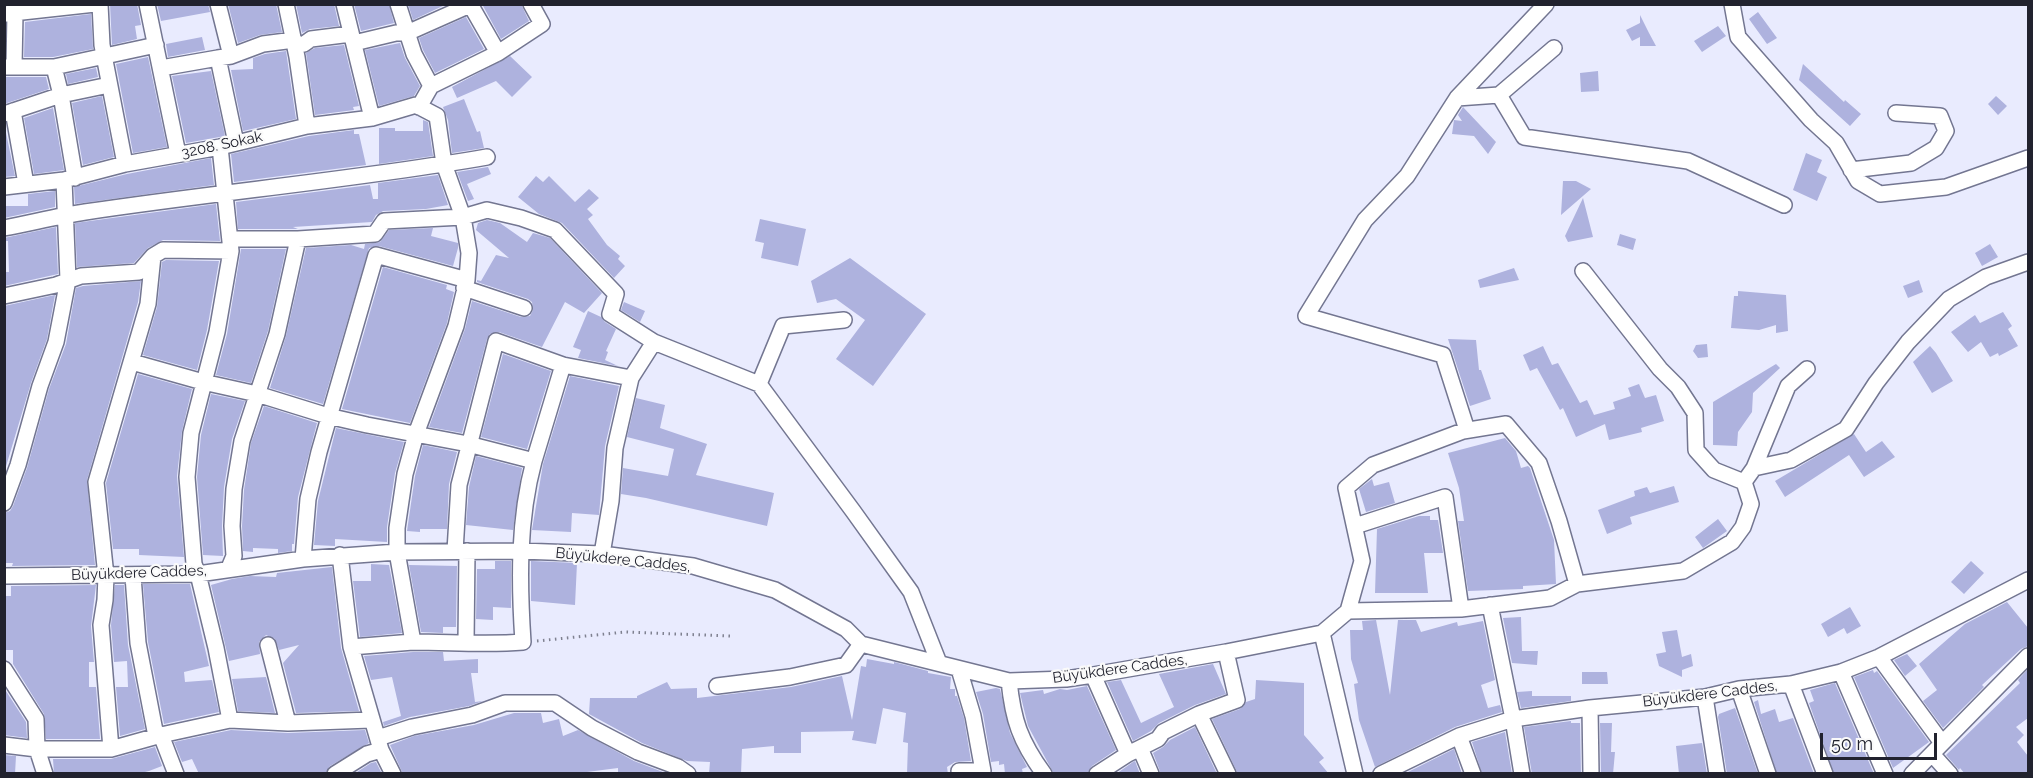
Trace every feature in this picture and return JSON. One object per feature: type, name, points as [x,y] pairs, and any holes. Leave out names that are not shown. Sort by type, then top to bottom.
[{"type":"street","points":[[95,4],[37,8],[10,13],[9,67],[54,67],[156,45]]},
{"type":"street","points":[[100,4],[104,55],[125,164]]},
{"type":"street","points":[[147,4],[178,154]]},
{"type":"street","points":[[218,4],[236,143]]},
{"type":"street","points":[[286,4],[295,42],[307,126]]},
{"type":"street","points":[[344,4],[372,118]]},
{"type":"street","points":[[398,4],[414,54],[431,86]]},
{"type":"street","points":[[413,642],[397,552],[397,528],[405,474],[416,434],[456,326],[469,253],[463,217],[444,164],[437,116],[420,107],[431,86],[498,53],[542,24],[531,4]]},
{"type":"street","points":[[1467,430],[1443,356],[1306,316],[1365,220],[1407,176],[1457,98],[1546,4]]},
{"type":"street","points":[[1732,4],[1738,37],[1811,120],[1836,143],[1858,181],[1880,194],[1946,187],[2028,158]]},
{"type":"street","points":[[161,68],[225,57],[263,44],[295,42],[304,44],[311,39],[406,33],[470,5],[498,53]]},
{"type":"street","points":[[1457,98],[1499,95],[1554,48]]},
{"type":"street","points":[[4,503],[56,342],[68,279],[66,215],[70,179],[61,95],[54,67]]},
{"type":"street","points":[[26,184],[9,113],[61,95],[109,86]]},
{"type":"street","points":[[1499,95],[1524,137],[1688,160],[1784,205]]},
{"type":"street","name":"3208. Sokak","points":[[4,187],[70,179],[125,164],[220,147],[307,126],[372,118],[416,105],[420,107]]},
{"type":"street","points":[[1851,170],[1911,163],[1936,148],[1946,131],[1940,116],[1926,117],[1896,113]]},
{"type":"street","points":[[220,147],[230,245],[217,332],[191,433],[188,477],[194,564],[216,648],[230,720]]},
{"type":"street","points":[[4,228],[66,215],[487,157]]},
{"type":"street","points":[[375,234],[384,221],[463,217],[487,210],[521,218],[555,230],[616,294],[610,314],[654,342],[759,384],[911,592],[939,663]]},
{"type":"street","points":[[4,296],[56,285],[81,276],[140,272],[153,256],[163,250],[375,234]]},
{"type":"street","points":[[303,559],[308,499],[328,416],[345,366],[380,240],[375,234]]},
{"type":"street","points":[[229,568],[234,556],[232,526],[234,489],[242,441],[277,334],[298,239]]},
{"type":"street","points":[[376,255],[465,284],[524,308]]},
{"type":"street","points":[[111,749],[101,625],[106,576],[96,482],[148,304],[153,256]]},
{"type":"street","points":[[1754,468],[1791,460],[1846,429],[1876,383],[1908,342],[1949,299],[1986,277],[2028,262]]},
{"type":"street","points":[[1583,271],[1660,369],[1678,387],[1695,413],[1696,450],[1714,470],[1744,482]]},
{"type":"street","points":[[759,384],[783,326],[844,320]]},
{"type":"street","points":[[466,642],[459,485],[496,340],[563,365],[631,378]]},
{"type":"street","points":[[602,554],[611,501],[615,448],[631,378],[654,342]]},
{"type":"street","points":[[132,362],[257,394],[328,416],[468,444],[534,462]]},
{"type":"street","points":[[351,647],[413,642],[466,642],[494,645],[523,642],[521,551],[525,503],[534,462],[563,365]]},
{"type":"street","points":[[1744,482],[1754,468],[1788,386],[1807,369]]},
{"type":"street","points":[[1355,774],[1322,633],[1348,610],[1362,561],[1346,488],[1373,465],[1467,430],[1506,424],[1539,463],[1577,584]]},
{"type":"street","points":[[1348,610],[1461,609],[1550,598],[1577,584],[1683,571],[1732,542],[1743,527],[1751,504],[1744,482]]},
{"type":"street","points":[[1355,526],[1445,497],[1461,609]]},
{"type":"street","name":"Büyükdere Caddes,","points":[[4,576],[198,574],[303,559],[397,552],[521,551],[602,554],[693,566],[775,590],[846,629],[861,644],[1009,681],[1066,679],[1093,675],[1322,633]]},
{"type":"street","points":[[340,555],[351,647],[371,720],[393,774]]},
{"type":"street","points":[[133,576],[138,643],[155,731],[161,735],[176,774]]},
{"type":"street","name":"Büyükdere Caddes,","points":[[1381,774],[1459,736],[1513,719],[1590,708],[1705,697],[1739,690],[1791,684],[1841,672],[1879,657],[2028,580]]},
{"type":"street","points":[[1490,605],[1522,774]]},
{"type":"street","points":[[717,686],[790,677],[846,665],[861,644]]},
{"type":"street","points":[[268,645],[288,723]]},
{"type":"street","points":[[1097,774],[1158,739],[1163,732],[1199,714],[1238,700],[1226,652]]},
{"type":"street","points":[[1912,774],[2028,656]]},
{"type":"street","points":[[1879,657],[1937,749],[1950,774]]},
{"type":"street","points":[[4,669],[36,719],[37,749],[45,774]]},
{"type":"street","points":[[959,669],[973,716],[983,771],[959,771]]},
{"type":"street","points":[[1841,672],[1885,774]]},
{"type":"street","points":[[1093,675],[1134,751],[1151,774]]},
{"type":"street","points":[[1009,681],[1012,712],[1021,737],[1044,774]]},
{"type":"street","points":[[1791,684],[1825,774]]},
{"type":"street","points":[[1739,690],[1768,774]]},
{"type":"street","points":[[1705,697],[1717,774]]},
{"type":"street","points":[[335,774],[379,744],[412,727],[472,715],[505,703],[555,703],[592,728],[638,752],[678,767],[688,774]]},
{"type":"street","points":[[1590,708],[1591,774]]},
{"type":"street","points":[[1199,714],[1228,774]]},
{"type":"street","points":[[4,745],[37,749],[111,749],[230,720],[288,723],[371,720]]},
{"type":"street","points":[[1459,736],[1473,774]]},
{"type":"path","points":[[523,642],[625,632],[730,636]]},
{"type":"building","points":[[110,4],[137,4],[141,25],[135,26],[137,39],[112,45]]},
{"type":"building","points":[[157,4],[208,4],[210,12],[161,21]]},
{"type":"building","points":[[228,4],[276,4],[282,32],[260,35],[238,43]]},
{"type":"building","points":[[296,4],[334,4],[339,26],[310,29],[302,33]]},
{"type":"building","points":[[354,4],[389,4],[394,23],[361,31]]},
{"type":"building","points":[[408,4],[447,4],[413,20]]},
{"type":"building","points":[[482,4],[521,4],[529,21],[501,39]]},
{"type":"building","points":[[1758,12],[1777,38],[1767,44],[1749,19]]},
{"type":"building","points":[[91,14],[93,49],[53,57],[24,57],[25,22]]},
{"type":"building","points":[[1640,15],[1656,46],[1640,46],[1640,37],[1632,41],[1626,30],[1640,23]]},
{"type":"building","points":[[466,17],[484,49],[435,73],[419,38]]},
{"type":"building","points":[[1718,26],[1726,36],[1702,52],[1694,41]]},
{"type":"building","points":[[202,37],[205,50],[168,57],[166,44]]},
{"type":"building","points":[[400,43],[420,86],[414,96],[379,106],[365,50]]},
{"type":"building","points":[[344,45],[359,106],[353,107],[354,110],[315,115],[306,53],[315,48]]},
{"type":"building","points":[[286,51],[296,119],[243,131],[231,70],[253,69],[253,58]]},
{"type":"building","points":[[510,56],[532,77],[512,97],[496,81],[457,98],[452,87]]},
{"type":"building","points":[[148,57],[167,147],[133,153],[116,64]]},
{"type":"building","points":[[1803,64],[1844,102],[1845,100],[1861,114],[1850,126],[1799,80]]},
{"type":"building","points":[[96,68],[98,77],[68,84],[66,74]]},
{"type":"building","points":[[211,71],[225,136],[186,143],[172,76]]},
{"type":"building","points":[[1598,71],[1599,91],[1581,92],[1580,73]]},
{"type":"building","points":[[4,77],[46,77],[49,89],[4,104]]},
{"type":"building","points":[[102,96],[114,157],[83,165],[72,103]]},
{"type":"building","points":[[1996,96],[2007,106],[1998,115],[1988,104]]},
{"type":"building","points":[[464,99],[477,132],[480,131],[484,148],[452,153],[448,120],[443,107]]},
{"type":"building","points":[[1463,107],[1496,142],[1488,154],[1474,136],[1452,134],[1454,120],[1462,121],[1458,115]]},
{"type":"building","points":[[53,108],[64,170],[34,174],[24,118]]},
{"type":"building","points":[[423,120],[428,122],[433,156],[379,164],[379,128],[395,128],[395,131],[423,131]]},
{"type":"building","points":[[4,123],[15,176],[4,177]]},
{"type":"building","points":[[354,130],[354,134],[359,134],[366,165],[234,182],[231,154],[309,136]]},
{"type":"building","points":[[1806,153],[1822,160],[1817,172],[1827,177],[1817,201],[1793,190]]},
{"type":"building","points":[[211,158],[214,185],[75,204],[74,187]]},
{"type":"building","points":[[488,167],[491,174],[467,184],[474,199],[468,201],[457,172]]},
{"type":"building","points":[[438,175],[448,205],[426,209],[383,211],[376,215],[372,222],[293,227],[298,229],[238,229],[236,202],[370,185],[373,199],[378,199],[378,183]]},
{"type":"building","points":[[536,176],[543,182],[549,176],[575,202],[589,189],[599,198],[587,209],[593,215],[588,219],[607,245],[620,256],[618,259],[625,266],[614,278],[562,223],[539,214],[518,197]]},
{"type":"building","points":[[1563,181],[1576,181],[1591,189],[1561,215]]},
{"type":"building","points":[[55,191],[55,207],[4,218],[4,206],[28,206],[28,194]]},
{"type":"building","points":[[1583,198],[1593,237],[1568,242],[1565,236]]},
{"type":"building","points":[[216,204],[220,241],[163,240],[148,248],[134,263],[77,267],[75,223]]},
{"type":"building","points":[[760,219],[806,229],[798,266],[761,258],[764,243],[755,241]]},
{"type":"building","points":[[487,220],[500,223],[527,242],[533,233],[550,238],[602,293],[584,313],[565,302],[542,347],[499,332],[490,334],[462,433],[429,427],[465,329],[472,301],[521,317],[530,316],[533,310],[532,302],[528,299],[477,282],[477,280],[481,281],[496,255],[509,258],[476,230],[478,223]]},
{"type":"building","points":[[56,227],[58,274],[4,286],[4,272],[9,272],[8,241],[4,241],[4,238]]},
{"type":"building","points":[[433,228],[431,236],[458,243],[453,266],[379,246],[369,248],[323,404],[270,388],[286,336],[306,248],[351,245],[364,249],[365,244],[380,242],[389,230]]},
{"type":"building","points":[[1620,234],[1636,239],[1633,250],[1617,245]]},
{"type":"building","points":[[1990,244],[1998,257],[1982,266],[1975,253]]},
{"type":"building","points":[[241,249],[286,249],[268,331],[251,383],[216,375],[227,334]]},
{"type":"building","points":[[850,258],[926,314],[873,386],[836,359],[865,320],[836,299],[817,303],[811,281]]},
{"type":"building","points":[[166,260],[219,261],[207,330],[197,370],[143,355],[157,307],[162,262]]},
{"type":"building","points":[[383,267],[447,285],[446,289],[454,292],[447,323],[410,423],[342,409]]},
{"type":"building","points":[[1514,268],[1519,280],[1480,288],[1478,280]]},
{"type":"building","points":[[1919,280],[1923,292],[1908,298],[1903,286]]},
{"type":"building","points":[[141,281],[138,302],[87,480],[95,565],[12,566],[13,563],[4,563],[4,513],[10,511],[13,506],[27,468],[49,389],[66,344],[76,288]]},
{"type":"building","points":[[1738,291],[1786,295],[1788,331],[1776,333],[1776,325],[1759,330],[1731,328],[1734,296],[1738,296]]},
{"type":"building","points":[[55,295],[47,339],[4,473],[4,306]]},
{"type":"building","points":[[624,302],[645,311],[640,322],[621,310]]},
{"type":"building","points":[[588,311],[601,317],[616,329],[606,351],[608,352],[605,360],[618,366],[578,358],[581,350],[573,347]]},
{"type":"building","points":[[2003,312],[2012,326],[2008,329],[2018,346],[1999,356],[1998,353],[1990,357],[1981,342],[1968,352],[1951,332],[1975,315],[1980,323]]},
{"type":"building","points":[[1448,339],[1476,340],[1479,370],[1481,370],[1491,399],[1470,406]]},
{"type":"building","points":[[1707,344],[1708,357],[1698,358],[1693,351],[1696,345]]},
{"type":"building","points":[[1543,346],[1552,365],[1558,363],[1580,403],[1587,400],[1594,415],[1615,409],[1613,402],[1631,396],[1628,388],[1639,384],[1645,398],[1656,395],[1664,421],[1641,428],[1642,432],[1609,440],[1605,424],[1576,437],[1563,408],[1560,410],[1537,368],[1530,371],[1523,355]]},
{"type":"building","points":[[1930,346],[1953,381],[1932,393],[1913,362]]},
{"type":"building","points":[[503,354],[551,371],[527,449],[481,437]]},
{"type":"building","points":[[1776,364],[1780,368],[1753,393],[1752,412],[1738,432],[1737,446],[1713,445],[1713,402]]},
{"type":"building","points":[[138,374],[192,389],[182,431],[177,476],[184,557],[139,555],[139,549],[113,549],[106,483]]},
{"type":"building","points":[[570,376],[619,386],[605,446],[599,515],[572,513],[571,532],[532,530],[543,464]]},
{"type":"building","points":[[211,394],[245,401],[232,439],[224,487],[223,556],[203,555],[197,477],[201,435]]},
{"type":"building","points":[[636,398],[665,405],[660,428],[707,444],[696,475],[774,493],[767,526],[621,494],[623,468],[668,476],[674,449],[627,437]]},
{"type":"building","points":[[264,406],[317,423],[298,497],[292,551],[278,553],[278,549],[253,548],[253,552],[243,551],[244,490],[251,443]]},
{"type":"building","points":[[336,428],[404,442],[395,473],[387,542],[335,539],[335,546],[314,545],[318,501]]},
{"type":"building","points":[[1854,434],[1866,452],[1882,441],[1895,457],[1864,477],[1849,455],[1785,497],[1775,481]]},
{"type":"building","points":[[1505,438],[1516,451],[1521,468],[1528,466],[1530,468],[1554,540],[1556,584],[1523,586],[1523,589],[1468,591],[1458,521],[1464,521],[1459,488],[1448,453]]},
{"type":"building","points":[[423,445],[457,452],[449,484],[447,529],[407,531],[415,476]]},
{"type":"building","points":[[476,456],[522,468],[513,530],[466,525],[469,487]]},
{"type":"building","points":[[1372,479],[1374,486],[1389,482],[1395,503],[1366,512],[1359,489]]},
{"type":"building","points":[[1674,486],[1679,502],[1630,517],[1632,524],[1607,534],[1598,510],[1635,496],[1634,491],[1647,487],[1650,493]]},
{"type":"building","points":[[1419,516],[1430,516],[1430,520],[1438,520],[1443,553],[1424,553],[1428,593],[1375,593],[1377,529]]},
{"type":"building","points":[[1718,519],[1727,531],[1703,548],[1695,537]]},
{"type":"building","points":[[495,561],[511,561],[511,608],[493,607],[493,620],[476,619],[477,569],[495,569]]},
{"type":"building","points":[[531,561],[577,563],[575,605],[531,601]]},
{"type":"building","points":[[1971,561],[1984,573],[1964,594],[1951,582]]},
{"type":"building","points":[[371,564],[389,565],[402,633],[360,637],[353,581],[371,581]]},
{"type":"building","points":[[409,565],[457,566],[456,627],[443,627],[443,633],[421,632]]},
{"type":"building","points":[[332,567],[341,648],[359,711],[296,713],[283,663],[299,645],[279,650],[275,639],[266,635],[259,642],[260,654],[229,661],[211,585],[250,576],[276,577],[277,573]]},
{"type":"building","points":[[143,584],[190,584],[209,666],[184,672],[185,682],[212,680],[219,712],[164,724],[148,642]]},
{"type":"building","points":[[96,585],[91,626],[94,662],[89,662],[89,687],[96,687],[100,739],[46,739],[44,714],[13,664],[13,650],[4,650],[4,596],[11,596],[11,586]]},
{"type":"building","points":[[115,585],[124,585],[128,645],[145,729],[120,736],[116,687],[128,687],[127,661],[114,662],[111,625]]},
{"type":"building","points":[[2007,602],[2028,628],[2028,646],[2021,649],[1982,685],[1984,687],[1943,728],[1923,701],[1937,690],[1919,664],[1965,624]]},
{"type":"building","points":[[1850,607],[1861,626],[1847,634],[1844,628],[1828,637],[1821,624]]},
{"type":"building","points":[[1521,617],[1522,651],[1538,651],[1537,665],[1512,663],[1503,618]]},
{"type":"building","points":[[1376,620],[1390,695],[1398,620],[1416,620],[1421,632],[1457,622],[1458,626],[1483,621],[1495,680],[1481,685],[1488,708],[1500,705],[1502,712],[1455,727],[1375,767],[1359,720],[1354,684],[1358,683],[1351,659],[1350,630],[1363,630],[1362,621]]},
{"type":"building","points":[[1677,630],[1682,657],[1691,654],[1693,666],[1682,670],[1682,677],[1659,666],[1656,654],[1666,652],[1662,632]]},
{"type":"building","points":[[443,652],[444,661],[478,659],[478,673],[471,673],[475,702],[483,701],[469,706],[410,717],[384,726],[383,722],[401,716],[392,677],[371,680],[364,656]]},
{"type":"building","points":[[1907,654],[1917,666],[1905,676],[1894,660]]},
{"type":"building","points":[[867,659],[894,664],[894,662],[928,671],[928,673],[951,677],[950,689],[955,689],[955,696],[957,696],[964,718],[971,761],[955,762],[947,767],[948,774],[907,774],[908,743],[903,742],[906,713],[883,708],[876,744],[852,740],[854,731],[801,732],[801,753],[774,753],[774,746],[742,749],[741,774],[709,774],[710,762],[687,761],[642,743],[589,714],[590,698],[637,698],[667,682],[671,689],[697,688],[697,698],[791,687],[842,676],[852,720],[861,666],[866,667]]},
{"type":"building","points":[[1213,664],[1226,694],[1195,705],[1159,723],[1151,731],[1133,741],[1107,682],[1121,680],[1141,723],[1174,707],[1159,674]]},
{"type":"building","points":[[2028,669],[2028,718],[2016,727],[2024,735],[2017,742],[2028,756],[2028,774],[1965,774],[1946,755],[2020,683],[2018,680]]},
{"type":"building","points":[[1873,670],[1874,673],[1877,671],[1929,742],[1893,768],[1854,677]]},
{"type":"building","points":[[1582,672],[1607,672],[1608,684],[1582,684]]},
{"type":"building","points":[[266,677],[275,713],[238,711],[232,679]]},
{"type":"building","points":[[1256,680],[1304,683],[1304,735],[1324,758],[1319,762],[1329,774],[1238,774],[1212,719],[1240,709],[1246,702],[1255,699]]},
{"type":"building","points":[[1835,683],[1874,774],[1834,774],[1809,703],[1814,701],[1810,690]]},
{"type":"building","points":[[1087,686],[1116,750],[1092,766],[1087,774],[1054,774],[1028,726],[1020,693],[1043,690],[1044,694],[1060,689]]},
{"type":"building","points":[[4,688],[26,722],[27,738],[4,735]]},
{"type":"building","points":[[1000,689],[1010,733],[1027,767],[1022,769],[1023,774],[1005,774],[1004,764],[999,765],[999,761],[991,762],[983,714],[976,692]]},
{"type":"building","points":[[1532,691],[1532,696],[1571,696],[1571,701],[1521,708],[1517,692]]},
{"type":"building","points":[[1758,700],[1761,714],[1775,709],[1779,722],[1793,718],[1814,774],[1777,774],[1754,702]]},
{"type":"building","points":[[1735,708],[1758,774],[1727,774],[1718,717],[1719,714]]},
{"type":"building","points":[[514,713],[541,713],[543,723],[559,719],[563,736],[578,730],[634,761],[663,772],[618,772],[618,768],[587,772],[587,774],[403,774],[390,745],[414,736],[474,725]]},
{"type":"building","points":[[1571,721],[1571,723],[1580,723],[1581,774],[1532,774],[1524,727]]},
{"type":"building","points":[[1600,723],[1612,723],[1611,752],[1615,752],[1613,774],[1601,774]]},
{"type":"building","points":[[1195,727],[1217,774],[1161,774],[1153,753],[1170,740]]},
{"type":"building","points":[[231,730],[288,733],[365,730],[369,743],[330,766],[325,774],[199,774],[192,759],[182,762],[174,742]]},
{"type":"building","points":[[1505,732],[1512,774],[1482,774],[1472,742]]},
{"type":"building","points":[[1702,743],[1707,774],[1679,774],[1676,746]]},
{"type":"building","points":[[155,747],[162,766],[149,771],[137,774],[54,774],[53,759],[111,759]]},
{"type":"building","points":[[1454,749],[1462,774],[1404,774]]},
{"type":"building","points":[[4,755],[16,756],[15,774],[4,774]]},
{"type":"building","points":[[1135,761],[1140,774],[1116,774],[1133,762]]},
{"type":"building","points":[[376,762],[382,774],[354,774],[371,763]]}]
